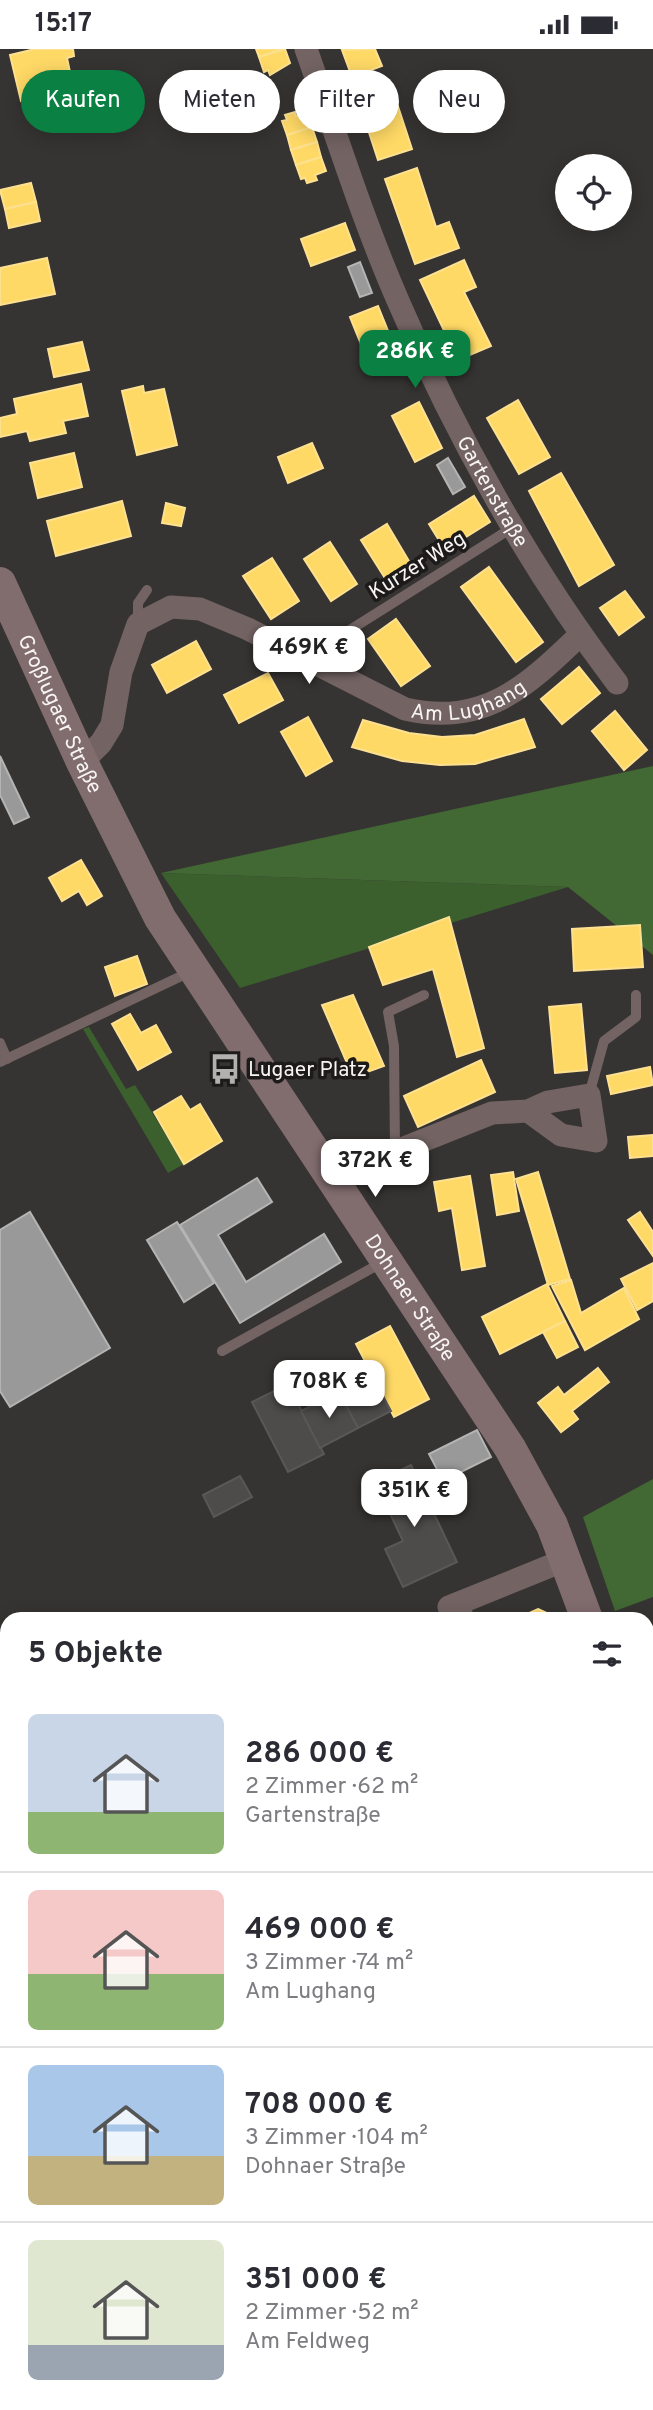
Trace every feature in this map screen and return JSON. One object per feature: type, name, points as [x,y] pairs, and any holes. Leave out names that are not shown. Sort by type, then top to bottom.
[{"type":"main road","name":"Großlugaer Straße","points":[[0,583],[104,806]]},
{"type":"main road","name":"Dohnaer Straße","points":[[104,806],[160,918],[192,971],[538,1494],[584,1612]]},
{"type":"street","name":"Gartenstraße","points":[[306,49],[398,302],[462,438],[580,635],[617,683]]},
{"type":"street","name":"Am Lughang","points":[[138,624],[171,607],[201,609],[248,629],[304,660],[405,709],[427,714],[472,712],[499,701],[580,635]]},
{"type":"street","points":[[82,762],[102,743],[112,725],[126,652],[138,624]]},
{"type":"street","points":[[329,1178],[492,1114],[528,1111],[548,1102],[589,1095],[596,1141],[561,1135],[528,1111]]},
{"type":"street","points":[[461,1609],[565,1560]]},
{"type":"lane","name":"Kurzer Weg","points":[[304,660],[515,526]]},
{"type":"lane","points":[[138,624],[138,603],[147,590]]},
{"type":"lane","points":[[0,1043],[3,1060],[192,971]]},
{"type":"lane","points":[[394,1154],[394,1047],[388,1012],[424,995]]},
{"type":"lane","points":[[589,1095],[604,1041],[636,1017],[636,995]]},
{"type":"lane","points":[[222,1351],[385,1261]]},
{"type":"green space","points":[[653,766],[653,955],[568,887],[161,873]]},
{"type":"green space","points":[[161,873],[568,887],[240,988]]},
{"type":"green space","points":[[89,1027],[126,1089],[135,1085],[184,1164],[168,1173],[83,1029]]},
{"type":"green space","points":[[653,1479],[653,1597],[615,1611],[583,1517]]},
{"type":"building: Wohnen","points":[[35,49],[73,49],[74,56],[67,58],[70,70],[21,70],[21,101],[10,55]]},
{"type":"building: Wohnen","points":[[256,49],[283,49],[259,57]]},
{"type":"building: Wohnen","points":[[285,49],[290,63],[278,70],[263,70],[259,57]]},
{"type":"building: Wohnen","points":[[375,49],[382,66],[371,70],[349,70],[342,50]]},
{"type":"building: Wohnen","points":[[399,109],[412,149],[378,160],[369,133],[399,133]]},
{"type":"building: Wohnen","points":[[294,112],[294,133],[287,135],[282,121],[287,120],[285,115]]},
{"type":"building: Wohnen","points":[[314,133],[317,142],[291,150],[287,135]]},
{"type":"building: Wohnen","points":[[317,142],[321,157],[296,165],[291,150]]},
{"type":"building: Wohnen","points":[[321,157],[326,171],[315,175],[317,180],[307,183],[305,178],[301,179],[296,165]]},
{"type":"building: Wohnen","points":[[417,168],[436,227],[449,222],[459,248],[415,264],[385,179]]},
{"type":"building: Wohnen","points":[[31,183],[36,202],[5,209],[0,190]]},
{"type":"building: Wohnen","points":[[36,202],[40,221],[9,228],[5,209]]},
{"type":"building: Wohnen","points":[[345,223],[355,250],[311,266],[301,239]]},
{"type":"building: Wohnen","points":[[47,258],[55,294],[0,305],[0,268]]},
{"type":"building: Wohnen","points":[[464,260],[476,287],[464,292],[491,346],[458,360],[420,280]]},
{"type":"building: Wohnen","points":[[378,306],[397,353],[369,364],[350,317]]},
{"type":"building: Wohnen","points":[[82,342],[89,370],[54,377],[48,349]]},
{"type":"building: Wohnen","points":[[81,384],[88,416],[63,421],[66,433],[30,441],[27,431],[0,437],[0,418],[17,414],[14,399]]},
{"type":"building: Wohnen","points":[[143,386],[144,393],[164,389],[177,445],[137,455],[122,391]]},
{"type":"building: Wohnen","points":[[518,400],[550,457],[519,474],[487,418]]},
{"type":"building: Wohnen","points":[[419,402],[442,448],[415,462],[392,416]]},
{"type":"building: Wohnen","points":[[312,443],[323,468],[288,483],[278,457]]},
{"type":"building: Wohnen","points":[[74,453],[82,487],[38,498],[30,463]]},
{"type":"building: Wohnen","points":[[561,473],[614,565],[579,586],[529,491]]},
{"type":"building: Wohnen","points":[[474,496],[490,522],[445,550],[429,524]]},
{"type":"building: Wohnen","points":[[122,501],[131,536],[56,556],[47,521]]},
{"type":"building: Wohnen","points":[[166,503],[185,508],[181,526],[162,523]]},
{"type":"building: Wohnen","points":[[387,524],[413,568],[388,583],[361,540]]},
{"type":"building: Wohnen","points":[[330,542],[357,584],[331,601],[304,559]]},
{"type":"building: Wohnen","points":[[272,558],[299,601],[271,619],[243,576]]},
{"type":"building: Wohnen","points":[[489,567],[543,642],[516,662],[461,587]]},
{"type":"building: Wohnen","points":[[625,591],[644,617],[619,635],[600,608]]},
{"type":"building: Wohnen","points":[[396,619],[430,666],[401,686],[368,639]]},
{"type":"building: Wohnen","points":[[196,641],[211,669],[167,693],[152,665]]},
{"type":"building: Wohnen","points":[[579,667],[600,693],[562,724],[541,699]]},
{"type":"building: Wohnen","points":[[268,673],[283,700],[239,723],[224,695]]},
{"type":"building: Wohnen","points":[[615,711],[647,750],[624,770],[592,731]]},
{"type":"building: Wohnen","points":[[308,717],[332,761],[306,776],[281,732]]},
{"type":"building: Wohnen","points":[[524,719],[535,747],[475,764],[440,765],[402,761],[352,747],[363,720],[409,733],[442,737],[475,735]]},
{"type":"building: Wohnen","points":[[81,860],[102,896],[87,905],[79,891],[62,901],[49,878]]},
{"type":"building: Wohnen","points":[[449,917],[484,1048],[457,1057],[433,969],[383,985],[369,947]]},
{"type":"building: Wohnen","points":[[640,925],[643,967],[574,971],[572,929]]},
{"type":"building: Wohnen","points":[[137,956],[147,984],[115,996],[105,967]]},
{"type":"building: Wohnen","points":[[353,995],[384,1066],[353,1077],[322,1005]]},
{"type":"building: Wohnen","points":[[581,1004],[587,1070],[555,1073],[549,1007]]},
{"type":"building: Wohnen","points":[[130,1014],[141,1033],[156,1025],[171,1052],[138,1070],[112,1024]]},
{"type":"building: Wohnen","points":[[481,1060],[495,1092],[418,1127],[404,1096]]},
{"type":"building: Wohnen","points":[[650,1067],[653,1085],[611,1094],[607,1076]]},
{"type":"building: Wohnen","points":[[181,1096],[190,1110],[200,1104],[222,1141],[184,1164],[154,1112]]},
{"type":"building: Wohnen","points":[[653,1135],[653,1156],[630,1158],[628,1137]]},
{"type":"building: Wohnen","points":[[513,1172],[519,1211],[497,1215],[491,1175]]},
{"type":"building: Wohnen","points":[[538,1172],[570,1279],[548,1285],[516,1179]]},
{"type":"building: Wohnen","points":[[470,1176],[485,1266],[462,1270],[452,1208],[439,1211],[434,1182]]},
{"type":"building: Wohnen","points":[[640,1212],[653,1232],[653,1256],[628,1220]]},
{"type":"building: Wohnen","points":[[653,1263],[653,1301],[637,1310],[621,1279]]},
{"type":"building: Wohnen","points":[[571,1280],[581,1313],[624,1288],[639,1319],[585,1350],[552,1286]]},
{"type":"building: Wohnen","points":[[547,1284],[565,1321],[500,1354],[482,1317]]},
{"type":"building: Wohnen","points":[[565,1321],[578,1347],[557,1358],[543,1332]]},
{"type":"building: Wohnen","points":[[390,1326],[429,1399],[394,1417],[356,1344]]},
{"type":"building: Wohnen","points":[[598,1368],[609,1382],[572,1411],[578,1419],[561,1432],[538,1403],[558,1387],[564,1395]]},
{"type":"building: Industrie","points":[[360,262],[372,293],[360,297],[348,267]]},
{"type":"building: Industrie","points":[[448,458],[465,487],[453,494],[437,465]]},
{"type":"building: Industrie","points":[[0,756],[29,817],[14,824],[0,795]]},
{"type":"building: Industrie","points":[[257,1178],[272,1202],[218,1235],[246,1282],[324,1234],[341,1262],[240,1323],[180,1225]]},
{"type":"building: Industrie","points":[[30,1212],[110,1348],[10,1407],[0,1391],[0,1230]]},
{"type":"building: Industrie","points":[[177,1222],[214,1283],[184,1302],[147,1240]]},
{"type":"building: Industrie","points":[[477,1430],[491,1457],[443,1481],[429,1454]]},
{"type":"building: Sonstige","points":[[372,1375],[391,1411],[358,1428],[339,1392]]},
{"type":"building: Sonstige","points":[[288,1384],[324,1454],[288,1472],[252,1402]]},
{"type":"building: Sonstige","points":[[339,1392],[358,1428],[320,1448],[301,1411]]},
{"type":"building: Sonstige","points":[[411,1465],[457,1562],[403,1587],[385,1549],[403,1541],[375,1482]]},
{"type":"building: Sonstige","points":[[240,1476],[252,1497],[214,1517],[203,1495]]},
{"type":"place","name":"Lugaer Platz","points":[[225,1069]]}]
